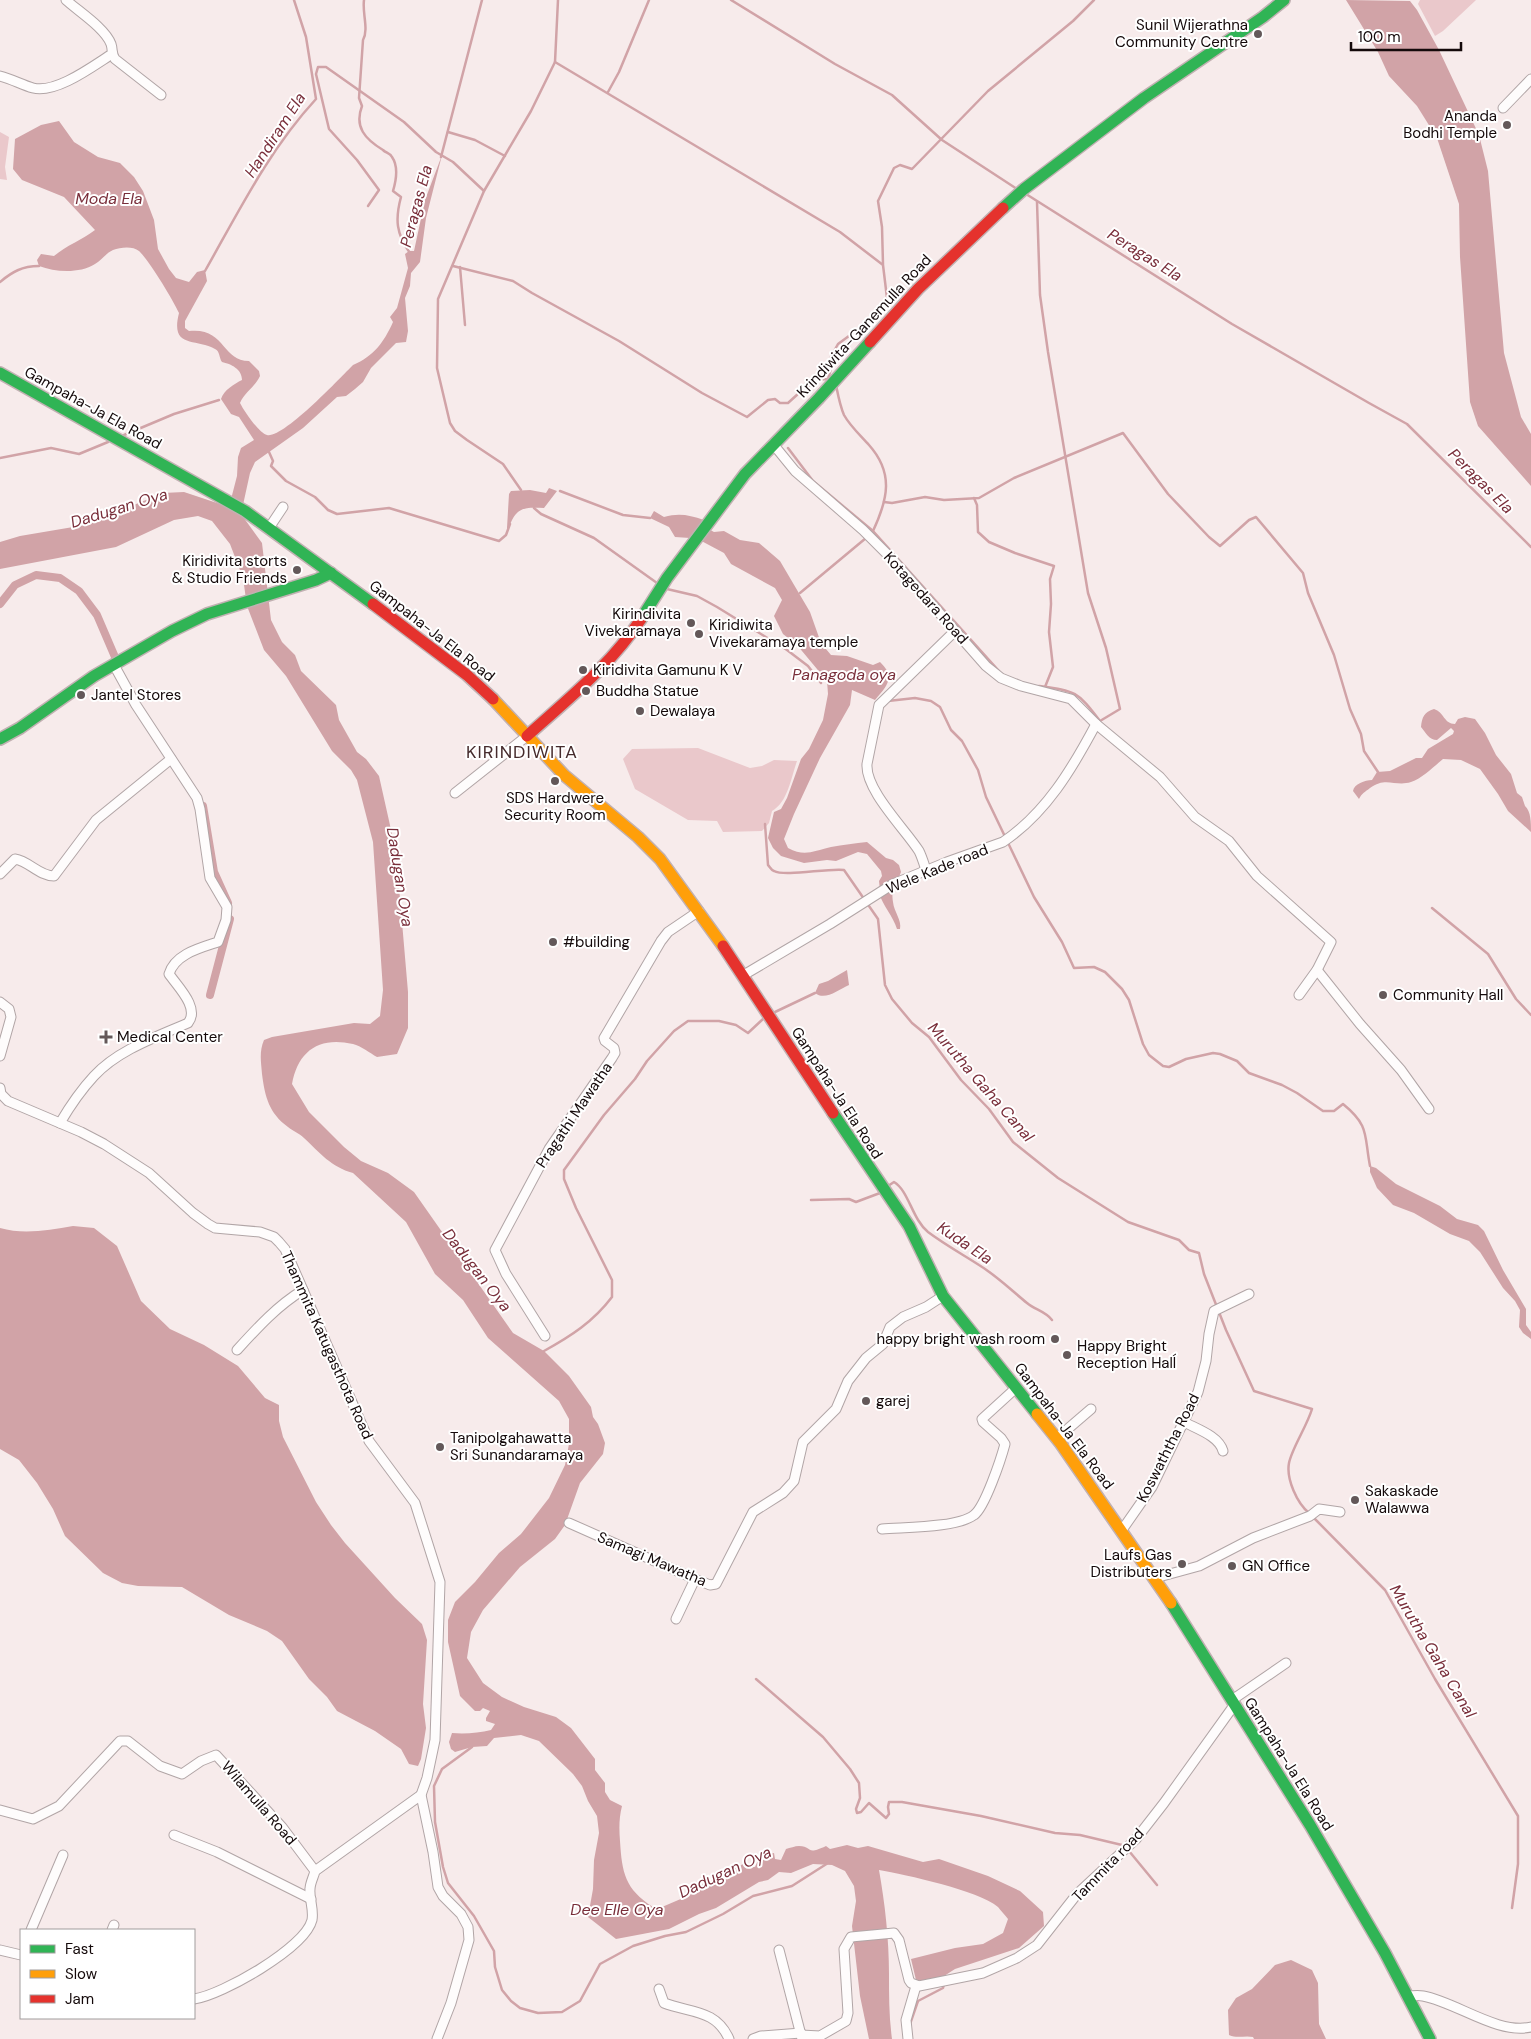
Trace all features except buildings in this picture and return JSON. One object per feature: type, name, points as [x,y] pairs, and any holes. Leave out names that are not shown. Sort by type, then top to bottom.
[{"type":"main road","name":"Krindiwita-Ganemulla Road","points":[[527,736],[618,651],[667,578],[745,474],[819,398],[918,289],[959,248],[1020,193],[1144,98],[1263,18],[1284,0]]},
{"type":"main road","name":"Gampaha-Ja Ela Road","points":[[0,372],[246,511],[332,573],[482,687],[564,775],[638,837],[658,857],[699,911],[909,1226],[943,1296],[1056,1439],[1155,1578],[1310,1825],[1351,1895],[1430,2039]]},
{"type":"main road","points":[[0,739],[114,665],[172,631],[207,614],[332,573]]},
{"type":"street","points":[[66,0],[94,22],[111,44],[112,54],[161,95]]},
{"type":"street","points":[[0,76],[34,88],[43,89],[66,82],[112,54]]},
{"type":"street","points":[[1503,108],[1531,79]]},
{"type":"street","name":"Kotagedara Road","points":[[773,444],[795,471],[863,530],[891,558],[986,666],[1001,678],[1021,686],[1071,699],[1096,724],[1160,777],[1195,817],[1229,841],[1257,876],[1331,942],[1317,970]]},
{"type":"street","points":[[269,528],[283,507]]},
{"type":"street","points":[[926,870],[920,853],[890,812],[873,785],[867,770],[882,702],[898,689],[955,631]]},
{"type":"street","points":[[60,1123],[75,1099],[94,1075],[110,1062],[141,1044],[188,1023],[192,1019],[193,1013],[190,1005],[169,974],[172,964],[193,951],[218,942],[224,930],[227,907],[210,878],[197,798],[136,705],[114,665]]},
{"type":"street","name":"Wele Kade road","points":[[742,976],[893,884],[1006,840],[1032,820],[1054,792],[1096,724]]},
{"type":"street","points":[[455,793],[527,736]]},
{"type":"street","points":[[0,874],[15,859],[22,860],[47,876],[54,876],[96,820],[171,759]]},
{"type":"street","name":"Pragathi Mawatha","points":[[545,1336],[506,1274],[495,1250],[549,1149],[615,1053],[614,1048],[605,1042],[604,1038],[662,940],[668,932],[699,911]]},
{"type":"street","points":[[1299,994],[1317,970],[1360,1024],[1401,1070],[1429,1109]]},
{"type":"street","points":[[0,1002],[9,1009],[11,1018],[0,1056]]},
{"type":"street","name":"Thammita Katugasthota Road","points":[[0,1088],[1,1094],[8,1101],[81,1132],[104,1144],[148,1173],[215,1228],[260,1232],[274,1237],[285,1249],[368,1441],[415,1503],[440,1582],[435,1740],[427,1778],[421,1795],[438,1886],[443,1896],[461,1914],[468,1927],[469,1940],[451,2003],[437,2039]]},
{"type":"street","points":[[237,1350],[269,1315],[303,1290]]},
{"type":"street","name":"Koswaththa Road","points":[[1122,1530],[1152,1487],[1198,1392],[1206,1361],[1214,1311],[1249,1294]]},
{"type":"street","name":"Samagi Mawatha","points":[[569,1523],[695,1579],[710,1585],[716,1584],[753,1512],[784,1493],[794,1481],[803,1442],[836,1409],[848,1381],[866,1358],[883,1344],[890,1327],[903,1316],[943,1296]]},
{"type":"street","points":[[882,1529],[940,1525],[974,1515],[983,1502],[1002,1457],[1005,1444],[982,1419],[1016,1388]]},
{"type":"street","points":[[1056,1439],[1091,1409]]},
{"type":"street","points":[[1184,1422],[1210,1435],[1221,1445],[1223,1451]]},
{"type":"street","points":[[1155,1578],[1198,1566],[1253,1538],[1311,1515],[1319,1509],[1340,1512]]},
{"type":"street","points":[[676,1619],[695,1579]]},
{"type":"street","points":[[1233,1702],[1286,1663]]},
{"type":"street","name":"Tammita road","points":[[916,1986],[983,1973],[1017,1958],[1037,1945],[1077,1894],[1136,1839],[1164,1803],[1233,1702]]},
{"type":"street","name":"Wilamulla Road","points":[[0,1810],[33,1819],[59,1806],[120,1741],[128,1740],[160,1766],[182,1774],[201,1760],[216,1755],[282,1827],[315,1871]]},
{"type":"street","points":[[195,1999],[221,1991],[257,1972],[303,1936],[312,1920],[310,1889],[315,1871],[421,1795]]},
{"type":"street","points":[[174,1835],[217,1852],[311,1899]]},
{"type":"street","points":[[31,1929],[63,1855]]},
{"type":"street","points":[[753,2039],[761,2036],[820,2036],[844,2022],[848,2013],[844,1949],[851,1937],[894,1933],[899,1940],[909,1980],[916,1986],[906,2020],[908,2039]]},
{"type":"street","points":[[0,1950],[20,1954]]},
{"type":"street","points":[[779,1950],[801,2036]]},
{"type":"street","points":[[659,1989],[664,2003],[693,2010],[714,2018],[729,2039]]},
{"type":"street","points":[[1407,1996],[1423,1996],[1503,2026],[1522,2029],[1531,2027]]},
{"type":"shaded area","points":[[1420,0],[1476,0],[1443,31],[1435,36],[1418,4]]},
{"type":"shaded area","points":[[0,132],[9,137],[5,167],[7,180],[0,179]]},
{"type":"shaded area","points":[[698,748],[750,768],[762,766],[774,760],[797,761],[791,782],[782,802],[772,811],[769,823],[762,831],[723,832],[717,821],[688,820],[635,789],[623,759],[632,749]]},
{"type":"water","points":[[1346,0],[1410,1],[1439,50],[1479,135],[1488,171],[1504,353],[1521,417],[1531,434],[1531,486],[1478,426],[1470,402],[1460,257],[1459,204],[1437,138],[1417,106],[1389,76],[1378,52]]},
{"type":"water","points":[[59,121],[74,142],[98,157],[120,163],[134,177],[143,191],[154,220],[158,249],[176,278],[189,282],[197,272],[205,270],[207,281],[185,321],[185,328],[189,331],[201,331],[210,334],[233,356],[240,360],[249,361],[259,371],[260,376],[258,380],[240,403],[256,426],[267,435],[275,434],[298,418],[353,365],[373,353],[386,336],[393,322],[390,317],[397,308],[408,268],[405,254],[409,251],[414,251],[425,200],[442,155],[426,218],[420,262],[411,273],[410,286],[405,298],[408,331],[406,342],[396,343],[371,368],[363,382],[355,389],[346,396],[337,397],[303,428],[255,462],[250,473],[241,514],[262,543],[271,620],[282,642],[295,655],[301,671],[336,705],[339,720],[357,752],[366,759],[379,776],[396,852],[408,992],[408,1028],[397,1054],[377,1057],[353,1044],[330,1042],[320,1044],[305,1055],[299,1063],[292,1084],[309,1112],[344,1147],[361,1161],[388,1173],[414,1192],[513,1333],[544,1351],[569,1376],[591,1407],[593,1417],[598,1424],[605,1443],[603,1454],[580,1483],[565,1525],[555,1539],[520,1567],[483,1610],[471,1632],[467,1658],[483,1683],[502,1697],[524,1707],[556,1717],[571,1728],[595,1759],[595,1770],[605,1783],[605,1792],[610,1800],[622,1806],[619,1827],[622,1862],[627,1879],[636,1894],[653,1907],[662,1907],[683,1898],[698,1887],[747,1862],[749,1866],[755,1867],[760,1856],[774,1853],[775,1859],[781,1860],[786,1849],[794,1847],[803,1846],[815,1850],[826,1846],[830,1849],[847,1845],[858,1848],[868,1846],[923,1862],[939,1859],[988,1876],[1020,1891],[1043,1912],[1044,1926],[1019,1948],[955,1969],[941,1978],[916,1980],[911,1959],[955,1948],[983,1944],[1003,1933],[1008,1919],[998,1907],[975,1895],[941,1884],[879,1870],[885,1909],[889,1961],[889,2006],[892,2039],[869,2039],[860,1996],[852,1926],[856,1901],[854,1886],[845,1871],[832,1865],[813,1864],[791,1873],[779,1872],[716,1908],[669,1929],[616,1939],[588,1917],[599,1833],[597,1816],[582,1786],[573,1774],[539,1741],[521,1735],[494,1738],[487,1746],[472,1747],[455,1752],[451,1749],[449,1742],[452,1733],[472,1733],[491,1730],[495,1724],[486,1721],[490,1711],[483,1708],[480,1711],[475,1711],[460,1696],[448,1642],[448,1620],[455,1602],[475,1582],[499,1553],[521,1534],[549,1498],[565,1465],[569,1444],[569,1419],[559,1401],[488,1338],[463,1300],[435,1274],[406,1222],[353,1173],[332,1163],[302,1136],[282,1122],[269,1104],[261,1065],[262,1044],[264,1040],[354,1023],[370,1024],[380,1016],[383,990],[373,842],[357,780],[351,770],[332,751],[286,676],[264,650],[247,606],[243,578],[230,544],[212,521],[198,516],[174,520],[116,547],[0,569],[0,542],[20,536],[85,525],[163,493],[184,492],[229,507],[237,476],[238,457],[241,448],[254,440],[239,417],[231,414],[221,399],[227,390],[242,380],[242,376],[238,370],[222,362],[217,350],[181,337],[177,324],[179,313],[154,271],[139,251],[130,248],[116,249],[95,264],[74,271],[52,270],[39,266],[37,260],[41,254],[54,256],[95,230],[64,197],[22,180],[13,169],[15,139],[41,125]]},
{"type":"water","points":[[549,488],[557,491],[544,508],[525,508],[521,510],[514,517],[508,530],[509,494],[511,491],[530,490],[546,493]]},
{"type":"water","name":"Panagoda oya","points":[[654,511],[664,517],[679,515],[699,518],[704,520],[701,525],[714,532],[724,531],[740,540],[759,543],[780,561],[810,612],[821,643],[831,655],[847,656],[873,665],[880,662],[888,672],[889,677],[886,686],[875,700],[852,690],[850,705],[820,758],[784,839],[788,848],[804,853],[867,842],[886,858],[893,860],[899,865],[901,872],[899,877],[893,879],[880,890],[881,871],[867,854],[858,852],[836,861],[827,860],[804,863],[781,856],[773,848],[768,838],[774,812],[781,809],[787,798],[801,759],[809,749],[823,720],[828,694],[827,681],[797,645],[783,634],[774,616],[782,600],[775,588],[731,564],[724,553],[692,536],[690,538],[675,537],[669,527],[650,518]]},
{"type":"water","points":[[1434,709],[1448,722],[1455,724],[1458,719],[1465,717],[1475,719],[1485,733],[1496,755],[1511,774],[1517,793],[1522,797],[1528,811],[1531,832],[1508,811],[1480,769],[1461,760],[1443,759],[1424,775],[1411,782],[1381,783],[1361,795],[1359,799],[1353,791],[1358,784],[1372,780],[1377,772],[1390,771],[1416,758],[1422,758],[1428,749],[1453,734],[1454,731],[1451,728],[1437,740],[1434,740],[1421,727],[1424,715]]},
{"type":"water","points":[[891,886],[900,929],[897,929],[879,893]]},
{"type":"water","points":[[847,970],[849,985],[823,996],[815,993],[819,984]]},
{"type":"water","points":[[1370,1166],[1376,1168],[1396,1184],[1440,1206],[1457,1219],[1478,1225],[1484,1231],[1503,1270],[1526,1309],[1526,1325],[1531,1332],[1531,1339],[1519,1327],[1520,1310],[1515,1301],[1503,1288],[1480,1252],[1469,1241],[1450,1234],[1414,1213],[1393,1205],[1377,1188],[1370,1172]]},
{"type":"water","points":[[73,1226],[94,1228],[117,1246],[141,1301],[170,1329],[204,1345],[238,1366],[265,1398],[279,1405],[279,1421],[283,1437],[316,1502],[331,1525],[395,1598],[422,1624],[427,1640],[423,1704],[426,1728],[418,1766],[409,1764],[401,1749],[375,1731],[337,1711],[327,1697],[309,1679],[282,1641],[267,1631],[229,1615],[182,1587],[138,1586],[122,1583],[103,1573],[65,1536],[53,1509],[37,1483],[19,1460],[0,1449],[0,1228],[27,1231]]},
{"type":"water","points":[[1291,1960],[1312,1970],[1318,1983],[1319,2024],[1326,2039],[1254,2039],[1247,2036],[1235,2037],[1229,2035],[1228,2010],[1236,1998],[1252,1989],[1275,1965]]},
{"type":"waterway","name":"Handiram Ela","points":[[205,271],[269,160],[316,99],[306,37],[294,0]]},
{"type":"waterway","name":"Peragas Ela","points":[[364,0],[365,36],[363,40],[359,98],[362,106],[359,120],[360,126],[366,137],[390,155],[396,165],[393,191],[401,197],[398,212],[399,233],[410,253]]},
{"type":"waterway","name":"Peragas Ela","points":[[441,157],[482,0]]},
{"type":"waterway","points":[[521,490],[503,464],[455,431],[450,423],[437,368],[438,299],[484,191],[531,111],[555,62],[558,0]]},
{"type":"waterway","points":[[608,92],[619,72],[649,0]]},
{"type":"waterway","name":"Peragas Ela","points":[[731,0],[835,64],[892,95],[942,140],[1017,189]]},
{"type":"waterway","points":[[883,264],[882,227],[878,201],[894,168],[900,165],[912,169],[988,91],[1073,21],[1094,0]]},
{"type":"waterway","points":[[453,266],[513,281],[619,341],[702,393],[747,417],[768,400],[775,399],[780,403],[788,403],[799,393],[803,394],[815,381],[828,379],[831,369],[829,360],[838,344],[883,311],[887,298],[883,265],[840,232],[555,62]]},
{"type":"waterway","points":[[368,206],[379,190],[357,160],[329,129],[316,74],[318,67],[326,67],[404,122],[436,152],[453,162],[484,191]]},
{"type":"waterway","points":[[448,132],[475,140],[505,156]]},
{"type":"waterway","name":"Peragas Ela","points":[[1026,194],[1232,324],[1407,424],[1531,547]]},
{"type":"waterway","points":[[1037,202],[1040,295],[1048,352],[1088,593],[1106,648],[1120,709],[1100,721],[1075,694],[1061,689],[1039,686]]},
{"type":"waterway","points":[[0,282],[18,270],[39,266]]},
{"type":"waterway","points":[[460,267],[465,325]]},
{"type":"waterway","points":[[836,385],[844,415],[877,455],[885,476],[885,497],[873,531]]},
{"type":"waterway","points":[[124,435],[174,414],[219,400]]},
{"type":"waterway","points":[[884,502],[892,503],[925,497],[944,500],[979,498],[1014,478],[1123,433],[1168,494],[1220,546],[1249,520],[1256,517],[1303,573],[1308,593],[1334,655],[1350,709],[1361,734],[1364,751],[1378,772]]},
{"type":"waterway","points":[[0,458],[51,448],[79,454],[108,442]]},
{"type":"waterway","points":[[788,448],[813,481],[873,531],[999,671]]},
{"type":"waterway","points":[[269,452],[273,461],[271,466],[286,481],[315,497],[328,510],[337,514],[389,508],[499,541],[506,535],[510,524]]},
{"type":"waterway","points":[[560,491],[623,515],[650,518]]},
{"type":"waterway","points":[[974,498],[977,505],[978,532],[989,542],[1054,566],[1050,579],[1049,632],[1053,667],[1045,687]]},
{"type":"waterway","points":[[534,508],[541,514],[594,538],[657,583]]},
{"type":"waterway","points":[[800,593],[866,538]]},
{"type":"waterway","points":[[0,604],[15,585],[36,575],[60,578],[79,591],[97,615],[118,664]]},
{"type":"waterway","points":[[667,589],[697,596],[717,607],[787,650],[808,666],[821,683]]},
{"type":"waterway","points":[[888,701],[915,698],[931,701],[940,707],[951,730],[962,741],[978,770],[986,797],[1034,897],[1062,942],[1074,968],[1094,967],[1105,972],[1122,989],[1129,1000],[1143,1044],[1149,1055],[1163,1066],[1169,1067],[1186,1059],[1213,1053],[1220,1054],[1237,1061],[1249,1073],[1282,1085],[1297,1093],[1323,1111],[1334,1111],[1343,1104],[1362,1125],[1370,1166]]},
{"type":"waterway","points":[[203,806],[214,872],[228,903]]},
{"type":"waterway","name":"Murutha Gaha Canal","points":[[765,824],[768,865],[773,871],[796,873],[844,870],[878,919],[885,985],[892,999],[912,1023],[929,1037],[961,1080],[989,1109],[1013,1142],[1058,1178],[1128,1222],[1179,1240],[1189,1250],[1199,1253],[1204,1274],[1226,1330],[1254,1391],[1312,1409],[1289,1463],[1289,1476],[1293,1490],[1300,1503],[1309,1513]]},
{"type":"waterway","points":[[1432,908],[1488,954],[1516,999],[1531,1015]]},
{"type":"waterway","points":[[210,995],[230,919]]},
{"type":"waterway","points":[[775,1012],[815,993]]},
{"type":"waterway","points":[[544,1351],[581,1328],[612,1297],[612,1280],[576,1208],[564,1179],[564,1170],[604,1115],[635,1079],[647,1061],[674,1031],[688,1021],[719,1021],[736,1025],[748,1033],[763,1019]]},
{"type":"waterway","name":"Kuda Ela","points":[[888,1186],[894,1182],[899,1186],[918,1220],[928,1232],[986,1269],[1030,1305],[1052,1320]]},
{"type":"waterway","points":[[811,1200],[849,1199],[856,1202],[880,1193]]},
{"type":"waterway","name":"Murutha Gaha Canal","points":[[1313,1517],[1385,1590],[1435,1679],[1518,1816],[1518,1864],[1512,1908]]},
{"type":"waterway","points":[[756,1679],[823,1737],[850,1769],[859,1783],[860,1798],[856,1809],[857,1813],[861,1812],[869,1803],[886,1818],[889,1814],[889,1802],[902,1802],[981,1816],[1055,1833],[1080,1835],[1122,1845],[1157,1885]]},
{"type":"waterway","points":[[472,1747],[442,1769],[434,1786],[435,1822],[443,1867],[448,1883],[474,1916],[494,1951],[495,1967],[502,1990],[520,2008],[538,2013],[562,2012],[580,2001],[600,1964],[633,1946],[686,1932],[723,1914],[753,1896],[792,1886],[828,1863]]},
{"type":"waterway","points":[[910,2024],[918,2001],[943,1988],[944,1984]]},
{"type":"traffic: fast","points":[[1003,208],[1024,189],[1144,98],[1263,17],[1284,0]]},
{"type":"traffic: fast","points":[[641,619],[667,578],[745,474],[870,342]]},
{"type":"traffic: fast","points":[[0,373],[245,511],[373,604]]},
{"type":"traffic: fast","points":[[0,739],[20,728],[94,676],[172,631],[207,614],[316,580],[331,573]]},
{"type":"traffic: fast","points":[[833,1113],[909,1226],[943,1296],[1037,1414]]},
{"type":"traffic: fast","points":[[1171,1603],[1310,1825],[1385,1953],[1430,2039]]},
{"type":"traffic: slow","points":[[493,699],[564,775],[638,837],[660,859],[723,946]]},
{"type":"traffic: slow","points":[[1037,1414],[1061,1444],[1171,1603]]},
{"type":"traffic: jam","points":[[870,342],[918,289],[1003,208]]},
{"type":"traffic: jam","points":[[373,604],[467,675],[493,699]]},
{"type":"traffic: jam","points":[[527,736],[603,666],[641,619]]},
{"type":"traffic: jam","points":[[723,946],[833,1113]]},
{"type":"place","name":"Sunil Wijerathna Community Centre","points":[[1258,34]]},
{"type":"place","name":"Ananda Bodhi Temple","points":[[1507,125]]},
{"type":"place","name":"Kiridivita storts & Studio Friends","points":[[297,570]]},
{"type":"place","name":"Kirindivita Vivekaramaya","points":[[691,623]]},
{"type":"place","name":"Kiridiwita Vivekaramaya temple","points":[[699,634]]},
{"type":"place","name":"Kiridivita Gamunu K V","points":[[583,670]]},
{"type":"place","name":"Buddha Statue","points":[[586,691]]},
{"type":"place","name":"Jantel Stores","points":[[81,695]]},
{"type":"place","name":"Dewalaya","points":[[640,711]]},
{"type":"place","name":"SDS Hardwere Security Room","points":[[555,781]]},
{"type":"place","name":"#building","points":[[553,942]]},
{"type":"place","name":"Community Hall","points":[[1383,995]]},
{"type":"place","name":"Medical Center","points":[[106,1037]]},
{"type":"place","name":"happy bright wash room","points":[[1055,1339]]},
{"type":"place","name":"Happy Bright Reception Halĺ","points":[[1067,1355]]},
{"type":"place","name":"garej","points":[[866,1401]]},
{"type":"place","name":"Tanipolgahawatta Sri Sunandaramaya","points":[[440,1447]]},
{"type":"place","name":"Sakaskade Walawwa","points":[[1355,1500]]},
{"type":"place","name":"Laufs Gas Distributers","points":[[1182,1564]]},
{"type":"place","name":"GN Office","points":[[1232,1566]]},
{"type":"district","name":"KIRINDIWITA","points":[[522,752]]},
{"type":"water label","name":"Moda Ela","points":[[109,198]]},
{"type":"water label","name":"Dadugan Oya","points":[[119,508]]},
{"type":"water label","name":"Dadugan Oya","points":[[400,877]]},
{"type":"water label","name":"Dadugan Oya","points":[[477,1270]]},
{"type":"water label","name":"Dadugan Oya","points":[[725,1872]]},
{"type":"water label","name":"Dee Elle Oya","points":[[617,1909]]}]
